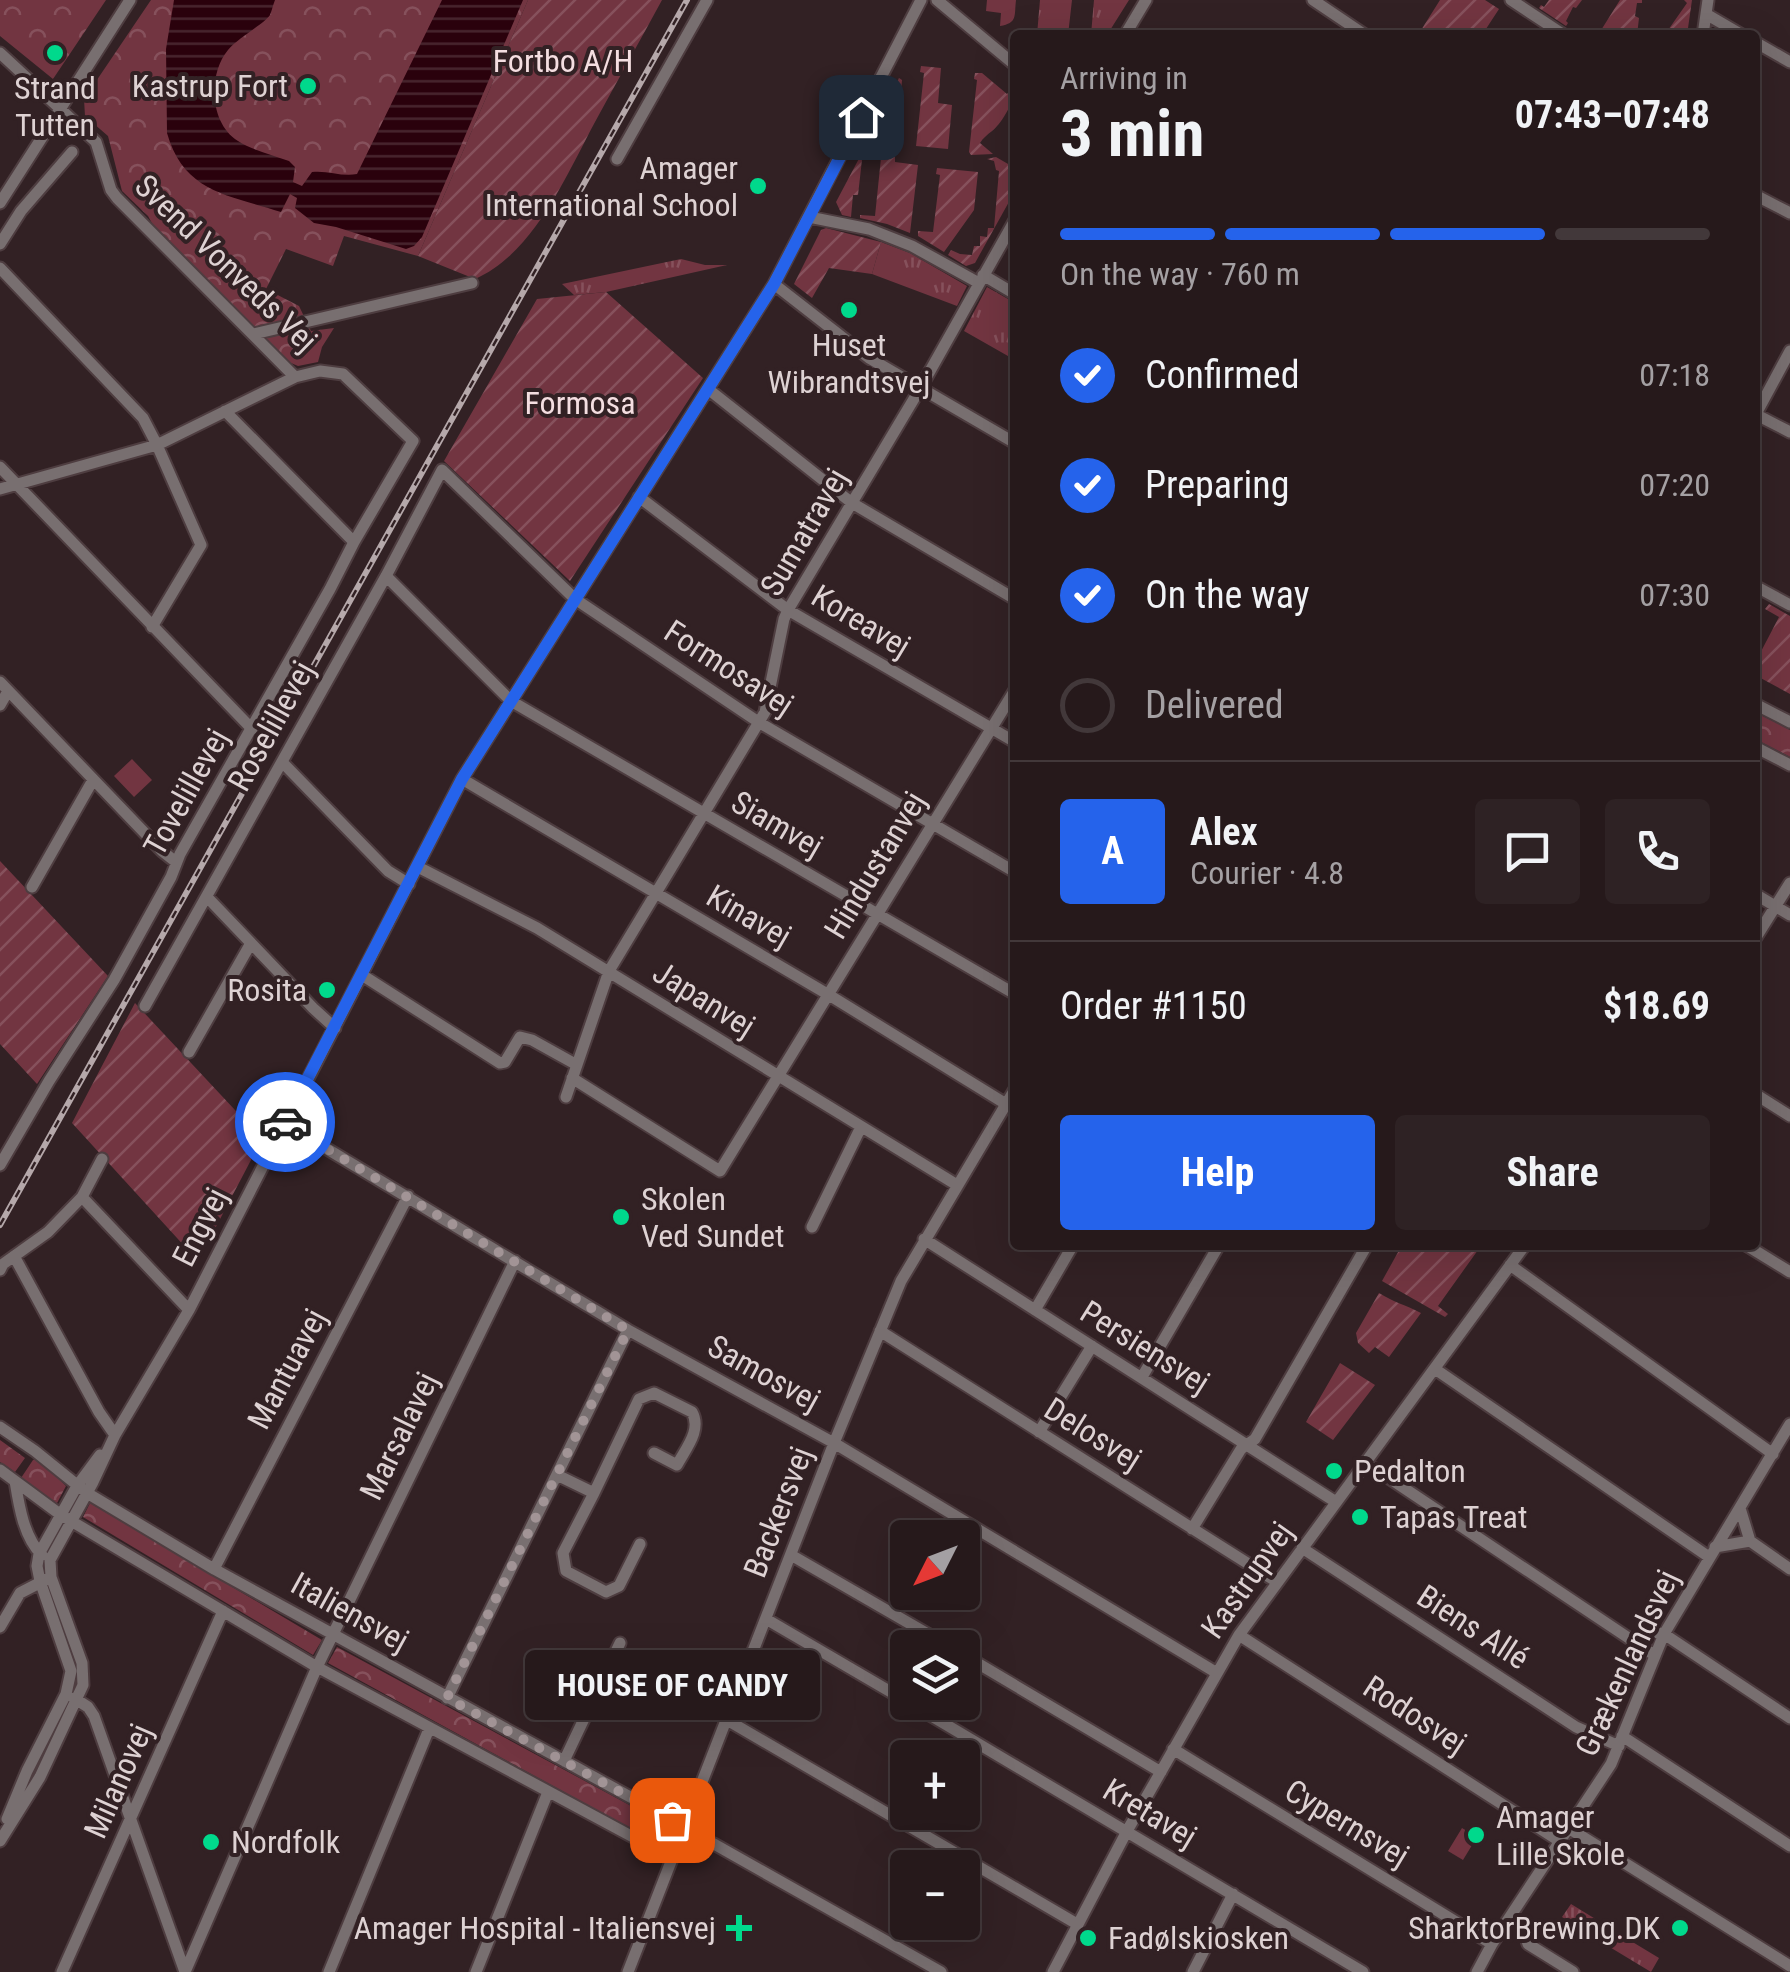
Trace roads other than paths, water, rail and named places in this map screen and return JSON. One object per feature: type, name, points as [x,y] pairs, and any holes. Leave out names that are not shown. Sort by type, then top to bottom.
[{"type":"street","points":[[0,203],[130,0]]},
{"type":"street","points":[[617,159],[707,0]]},
{"type":"street","name":"Engvej","points":[[44,1557],[189,1310],[462,779],[774,284],[921,0]]},
{"type":"street","points":[[937,0],[1010,61]]},
{"type":"street","points":[[1128,30],[1146,0]]},
{"type":"street","points":[[1313,0],[1358,30]]},
{"type":"street","points":[[1511,0],[1556,30]]},
{"type":"street","points":[[1703,30],[1708,0]]},
{"type":"street","points":[[1706,14],[1733,30]]},
{"type":"street","points":[[1760,45],[1790,62]]},
{"type":"street","name":"Svend Vonveds Vej","points":[[0,54],[96,142],[110,190],[296,377],[320,371],[344,374],[413,441]]},
{"type":"street","points":[[0,244],[21,211],[72,152]]},
{"type":"street","points":[[1760,198],[1790,213]]},
{"type":"street","points":[[810,217],[869,229],[1010,292]]},
{"type":"street","name":"Sumatravej","points":[[566,1097],[609,972],[760,723],[788,610],[921,388],[1010,229]]},
{"type":"street","points":[[0,268],[143,418],[201,545],[152,626]]},
{"type":"street","points":[[254,334],[472,282]]},
{"type":"street","points":[[774,284],[869,358],[1010,440]]},
{"type":"street","points":[[1760,405],[1790,351]]},
{"type":"street","points":[[0,490],[157,444],[296,377]]},
{"type":"street","points":[[708,389],[852,503],[1010,596]]},
{"type":"street","points":[[225,411],[354,542]]},
{"type":"street","points":[[1760,417],[1790,432]]},
{"type":"street","name":"Tovelillevej","points":[[0,1165],[114,980],[176,862],[413,441]]},
{"type":"street","points":[[0,466],[252,729]]},
{"type":"street","name":"Roselillevej","points":[[145,1006],[442,470]]},
{"type":"street","name":"Formosavej","points":[[442,470],[575,599],[760,723],[1010,869]]},
{"type":"street","name":"Koreavej","points":[[639,498],[788,610],[1010,739]]},
{"type":"street","name":"Siamvej","points":[[386,576],[511,701],[1010,991]]},
{"type":"street","points":[[1760,589],[1790,605]]},
{"type":"street","points":[[0,704],[4,686]]},
{"type":"street","points":[[4,686],[176,862]]},
{"type":"street","name":"Hindustanvej","points":[[572,1078],[720,1171],[1010,698]]},
{"type":"street","points":[[1760,707],[1790,722]]},
{"type":"street","points":[[1760,750],[1790,765]]},
{"type":"street","points":[[282,762],[388,871],[408,884]]},
{"type":"street","name":"Kinavej","points":[[462,779],[1006,1104]]},
{"type":"street","points":[[32,887],[93,780]]},
{"type":"street","name":"Japanvej","points":[[418,867],[537,928],[957,1185]]},
{"type":"street","points":[[1760,931],[1790,882]]},
{"type":"street","points":[[208,897],[335,1028]]},
{"type":"street","points":[[1760,897],[1790,915]]},
{"type":"street","points":[[189,1052],[251,943]]},
{"type":"street","points":[[362,975],[500,1063],[520,1038],[532,1040],[577,1065]]},
{"type":"street","name":"Backersvej","points":[[628,1972],[901,1281],[1010,1097]]},
{"type":"street","points":[[1760,1097],[1790,1116]]},
{"type":"street","name":"Samosvej","points":[[284,1123],[628,1330],[834,1443],[1217,1673]]},
{"type":"street","points":[[812,1227],[861,1128]]},
{"type":"street","points":[[0,1270],[48,1232],[82,1197],[102,1159]]},
{"type":"street","name":"Mantuavej","points":[[214,1568],[408,1196]]},
{"type":"street","points":[[82,1197],[189,1310]]},
{"type":"street","name":"Persiensvej","points":[[924,1239],[1336,1502]]},
{"type":"street","points":[[1036,1310],[1070,1250]]},
{"type":"street","points":[[1142,1377],[1216,1250]]},
{"type":"street","points":[[1192,1530],[1240,1449],[1255,1439],[1363,1250]]},
{"type":"street","name":"Kastrupvej","points":[[1059,1970],[1077,1924],[1127,1831],[1240,1635],[1521,1250]]},
{"type":"street","points":[[1754,1250],[1790,1272]]},
{"type":"street","points":[[14,1256],[115,1435]]},
{"type":"street","name":"Marsalavej","points":[[185,1972],[317,1667],[515,1261]]},
{"type":"street","points":[[1510,1265],[1772,1454]]},
{"type":"street","points":[[447,1698],[628,1330]]},
{"type":"street","name":"Delosvej","points":[[880,1331],[1277,1582]]},
{"type":"street","points":[[1039,1432],[1092,1346]]},
{"type":"street","points":[[1435,1368],[1712,1552],[1750,1542]]},
{"type":"street","points":[[640,1544],[620,1586],[606,1592],[566,1571],[563,1553],[639,1398],[654,1393],[692,1412],[697,1427],[677,1466],[654,1454]]},
{"type":"street","name":"Grækenlandsvej","points":[[1477,1972],[1598,1788],[1664,1634],[1790,1424]]},
{"type":"street","name":"Italiensvej","points":[[0,1427],[82,1489],[214,1568],[941,1972]]},
{"type":"street","points":[[1365,1462],[1654,1656]]},
{"type":"street","name":"Italiensvej","points":[[0,1470],[66,1517],[317,1667],[672,1858]]},
{"type":"street","points":[[557,1474],[594,1493]]},
{"type":"street","points":[[0,1839],[26,1771],[72,1697],[71,1671],[46,1579],[44,1557],[32,1544],[15,1481]]},
{"type":"street","points":[[1740,1508],[1750,1542],[1790,1569]]},
{"type":"street","name":"Biens Allé","points":[[1302,1548],[1576,1727],[1621,1741],[1790,1846]]},
{"type":"street","points":[[791,1555],[921,1630]]},
{"type":"street","points":[[0,1627],[20,1593],[46,1579]]},
{"type":"street","name":"Milanovej","points":[[62,1972],[223,1610]]},
{"type":"street","name":"Kretavej","points":[[766,1620],[890,1692]]},
{"type":"street","points":[[1631,1640],[1654,1632],[1664,1634],[1790,1718]]},
{"type":"street","name":"Rodosvej","points":[[1240,1635],[1561,1842]]},
{"type":"street","points":[[564,1761],[620,1643]]},
{"type":"street","points":[[980,1665],[1160,1772]]},
{"type":"street","points":[[72,1697],[94,1716],[185,1972]]},
{"type":"street","points":[[727,1720],[1077,1924]]},
{"type":"street","name":"Kretavej","points":[[939,1720],[1363,1972]]},
{"type":"street","points":[[329,1972],[429,1728]]},
{"type":"street","name":"Cypernsvej","points":[[1174,1749],[1492,1944]]},
{"type":"street","points":[[476,1972],[548,1792]]},
{"type":"street","points":[[1570,1829],[1790,1966]]},
{"type":"street","points":[[1193,1972],[1233,1894]]},
{"type":"street","points":[[1506,1924],[1568,1971]]},
{"type":"street","points":[[1333,1972],[1340,1958]]},
{"type":"railway","points":[[0,1225],[687,0]]},
{"type":"place","name":"Strand Tutten","points":[[55,53]]},
{"type":"place","name":"Kastrup Fort","points":[[308,86]]},
{"type":"place","name":"Amager International School","points":[[758,186]]},
{"type":"place","name":"Huset Wibrandtsvej","points":[[849,310]]},
{"type":"place","name":"Rosita","points":[[327,990]]},
{"type":"place","name":"Skolen Ved Sundet","points":[[621,1217]]},
{"type":"place","name":"Pedalton","points":[[1334,1471]]},
{"type":"place","name":"Tapas Treat","points":[[1360,1517]]},
{"type":"place","name":"HOUSE OF CANDY","points":[[672,1820]]},
{"type":"place","name":"Amager Lille Skole","points":[[1476,1835]]},
{"type":"place","name":"Nordfolk","points":[[211,1842]]},
{"type":"place","name":"Amager Hospital - Italiensvej","points":[[739,1928]]},
{"type":"place","name":"SharktorBrewing.DK","points":[[1680,1928]]},
{"type":"place","name":"Fadølskiosken","points":[[1088,1938]]},
{"type":"park label","name":"Fortbo A/H","points":[[563,61]]},
{"type":"park label","name":"Formosa","points":[[580,403]]}]
